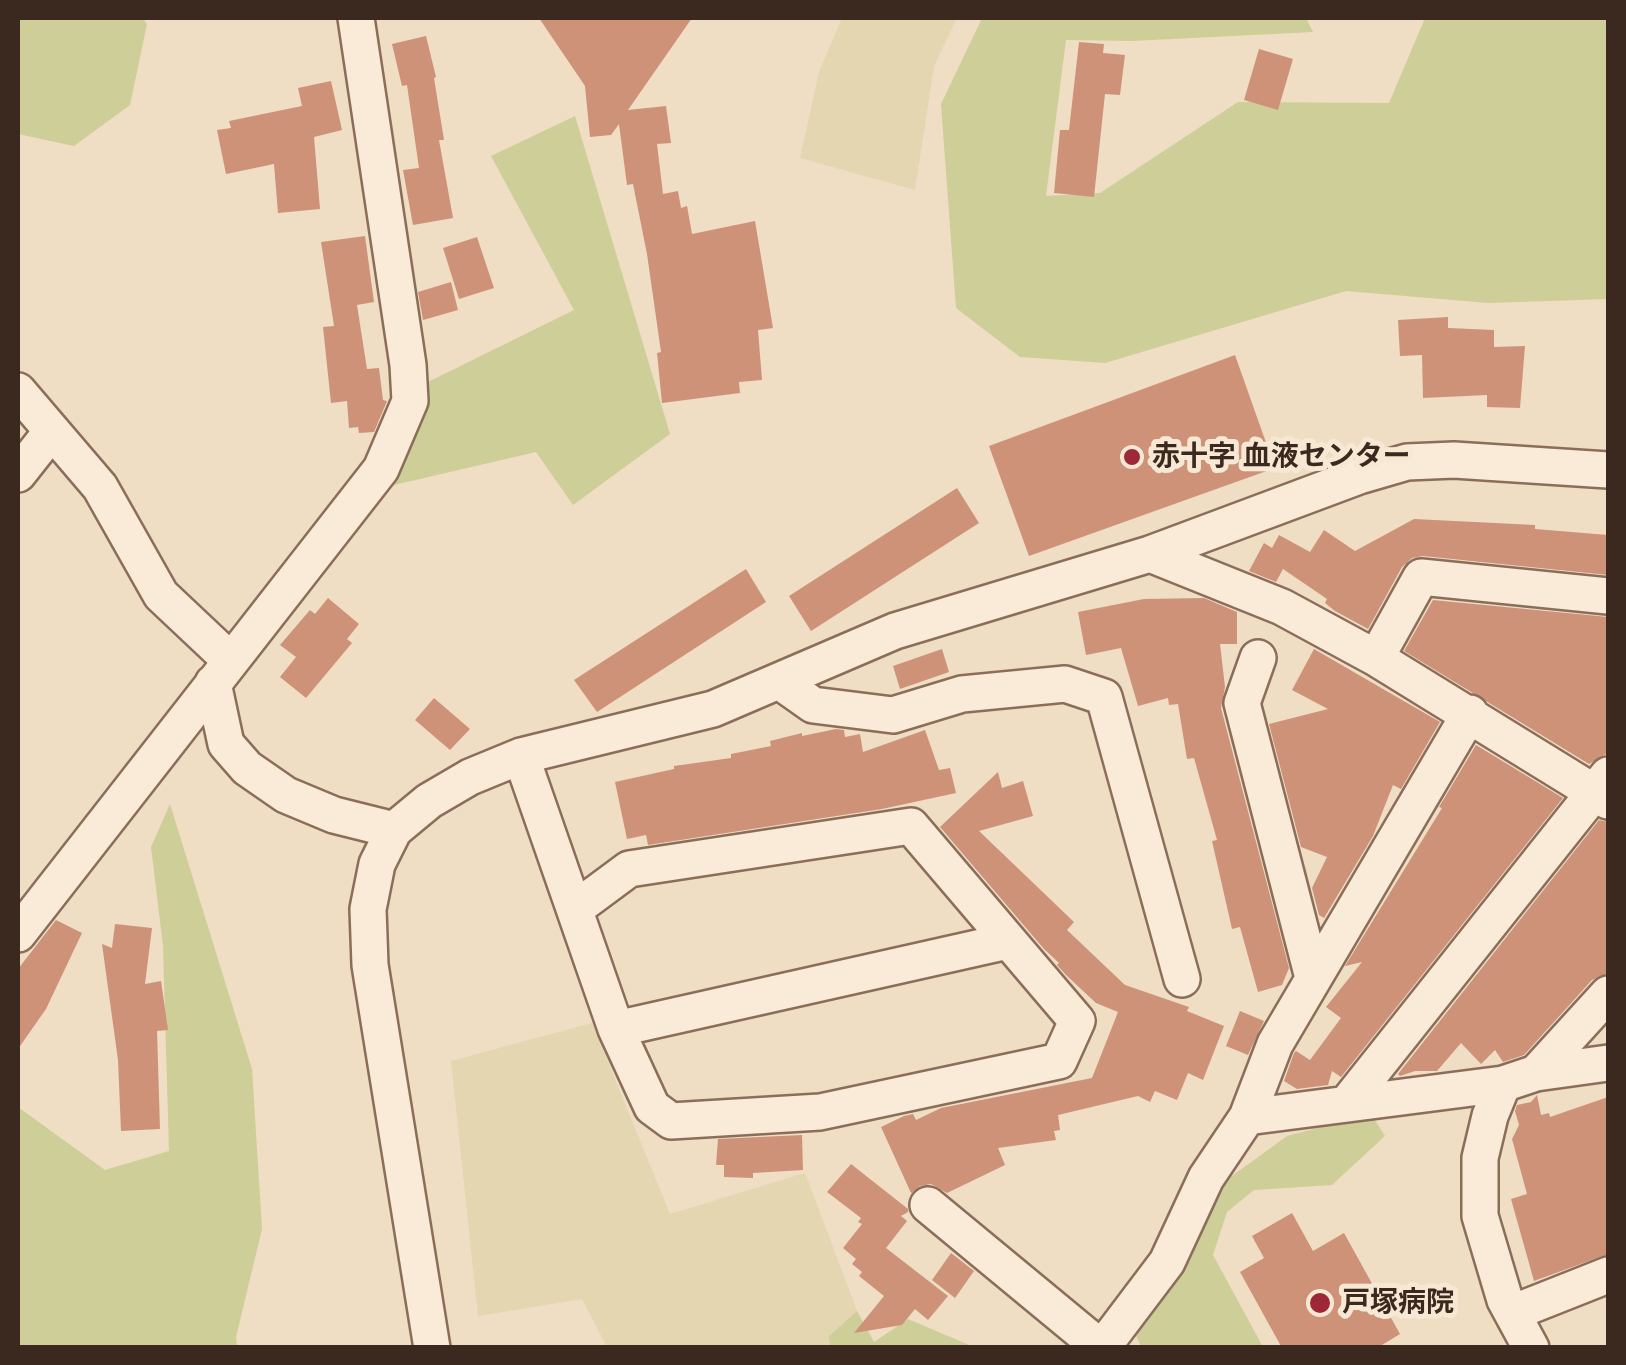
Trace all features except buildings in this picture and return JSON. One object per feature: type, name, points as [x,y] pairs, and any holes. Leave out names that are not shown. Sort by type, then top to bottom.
[{"type":"street","points":[[18,934],[381,469],[410,401],[408,365],[356,18]]},
{"type":"street","points":[[18,391],[100,487],[161,595],[221,672],[226,744],[247,768],[286,796],[334,816],[394,830]]},
{"type":"street","points":[[18,474],[52,431]]},
{"type":"street","points":[[432,1348],[370,965],[368,909],[377,864],[394,830],[429,801],[521,756],[713,709],[895,631],[1150,554],[1407,462],[1454,460],[1608,470]]},
{"type":"street","points":[[1150,554],[1282,607],[1604,789],[1348,1102]]},
{"type":"street","points":[[1376,658],[1421,578],[1608,596]]},
{"type":"street","points":[[1258,658],[1242,703],[1313,978]]},
{"type":"street","points":[[779,681],[813,705],[893,715],[962,694],[1065,684],[1104,696],[1182,979]]},
{"type":"street","points":[[928,1205],[1102,1348],[1167,1262],[1206,1178],[1247,1117],[1275,1044],[1470,713]]},
{"type":"street","points":[[521,756],[616,1030],[652,1106],[671,1121],[820,1112],[1058,1061],[1077,1021],[912,826],[629,869],[575,909]]},
{"type":"street","points":[[616,1030],[1008,941]]},
{"type":"street","points":[[1531,1348],[1512,1312],[1480,1216],[1480,1158],[1490,1116],[1520,1078],[1608,994]]},
{"type":"street","points":[[1247,1117],[1608,1063]]},
{"type":"street","points":[[1512,1312],[1608,1276]]},
{"type":"shaded area","points":[[842,18],[957,18],[934,66],[915,190],[800,158],[819,72]]},
{"type":"shaded area","points":[[592,1023],[670,1214],[805,1173],[857,1311],[829,1336],[830,1348],[607,1347],[582,1299],[478,1316],[451,1061]]},
{"type":"green space","points":[[18,18],[143,18],[147,24],[130,105],[74,146],[18,134]]},
{"type":"green space","points":[[982,18],[1306,18],[1313,32],[1132,41],[1066,40],[1046,196],[1100,193],[1238,102],[1389,103],[1425,18],[1608,18],[1608,299],[1489,303],[1346,291],[1105,363],[1020,357],[956,308],[941,104]]},
{"type":"green space","points":[[575,116],[670,434],[573,505],[536,452],[394,485],[428,382],[574,310],[491,156]]},
{"type":"green space","points":[[170,804],[252,1069],[262,1229],[236,1337],[237,1347],[18,1347],[18,1107],[105,1170],[169,1151],[163,946],[151,847]]},
{"type":"green space","points":[[1371,1114],[1385,1136],[1332,1185],[1254,1190],[1227,1212],[1213,1255],[1263,1347],[1141,1347],[1127,1314],[1214,1189],[1287,1136]]},
{"type":"green space","points":[[857,1311],[874,1342],[908,1319],[974,1347],[830,1347],[829,1336]]},
{"type":"place","name":"赤十字 血液センター","points":[[1132,457]]},
{"type":"place","name":"戸塚病院","points":[[1320,1303]]}]
